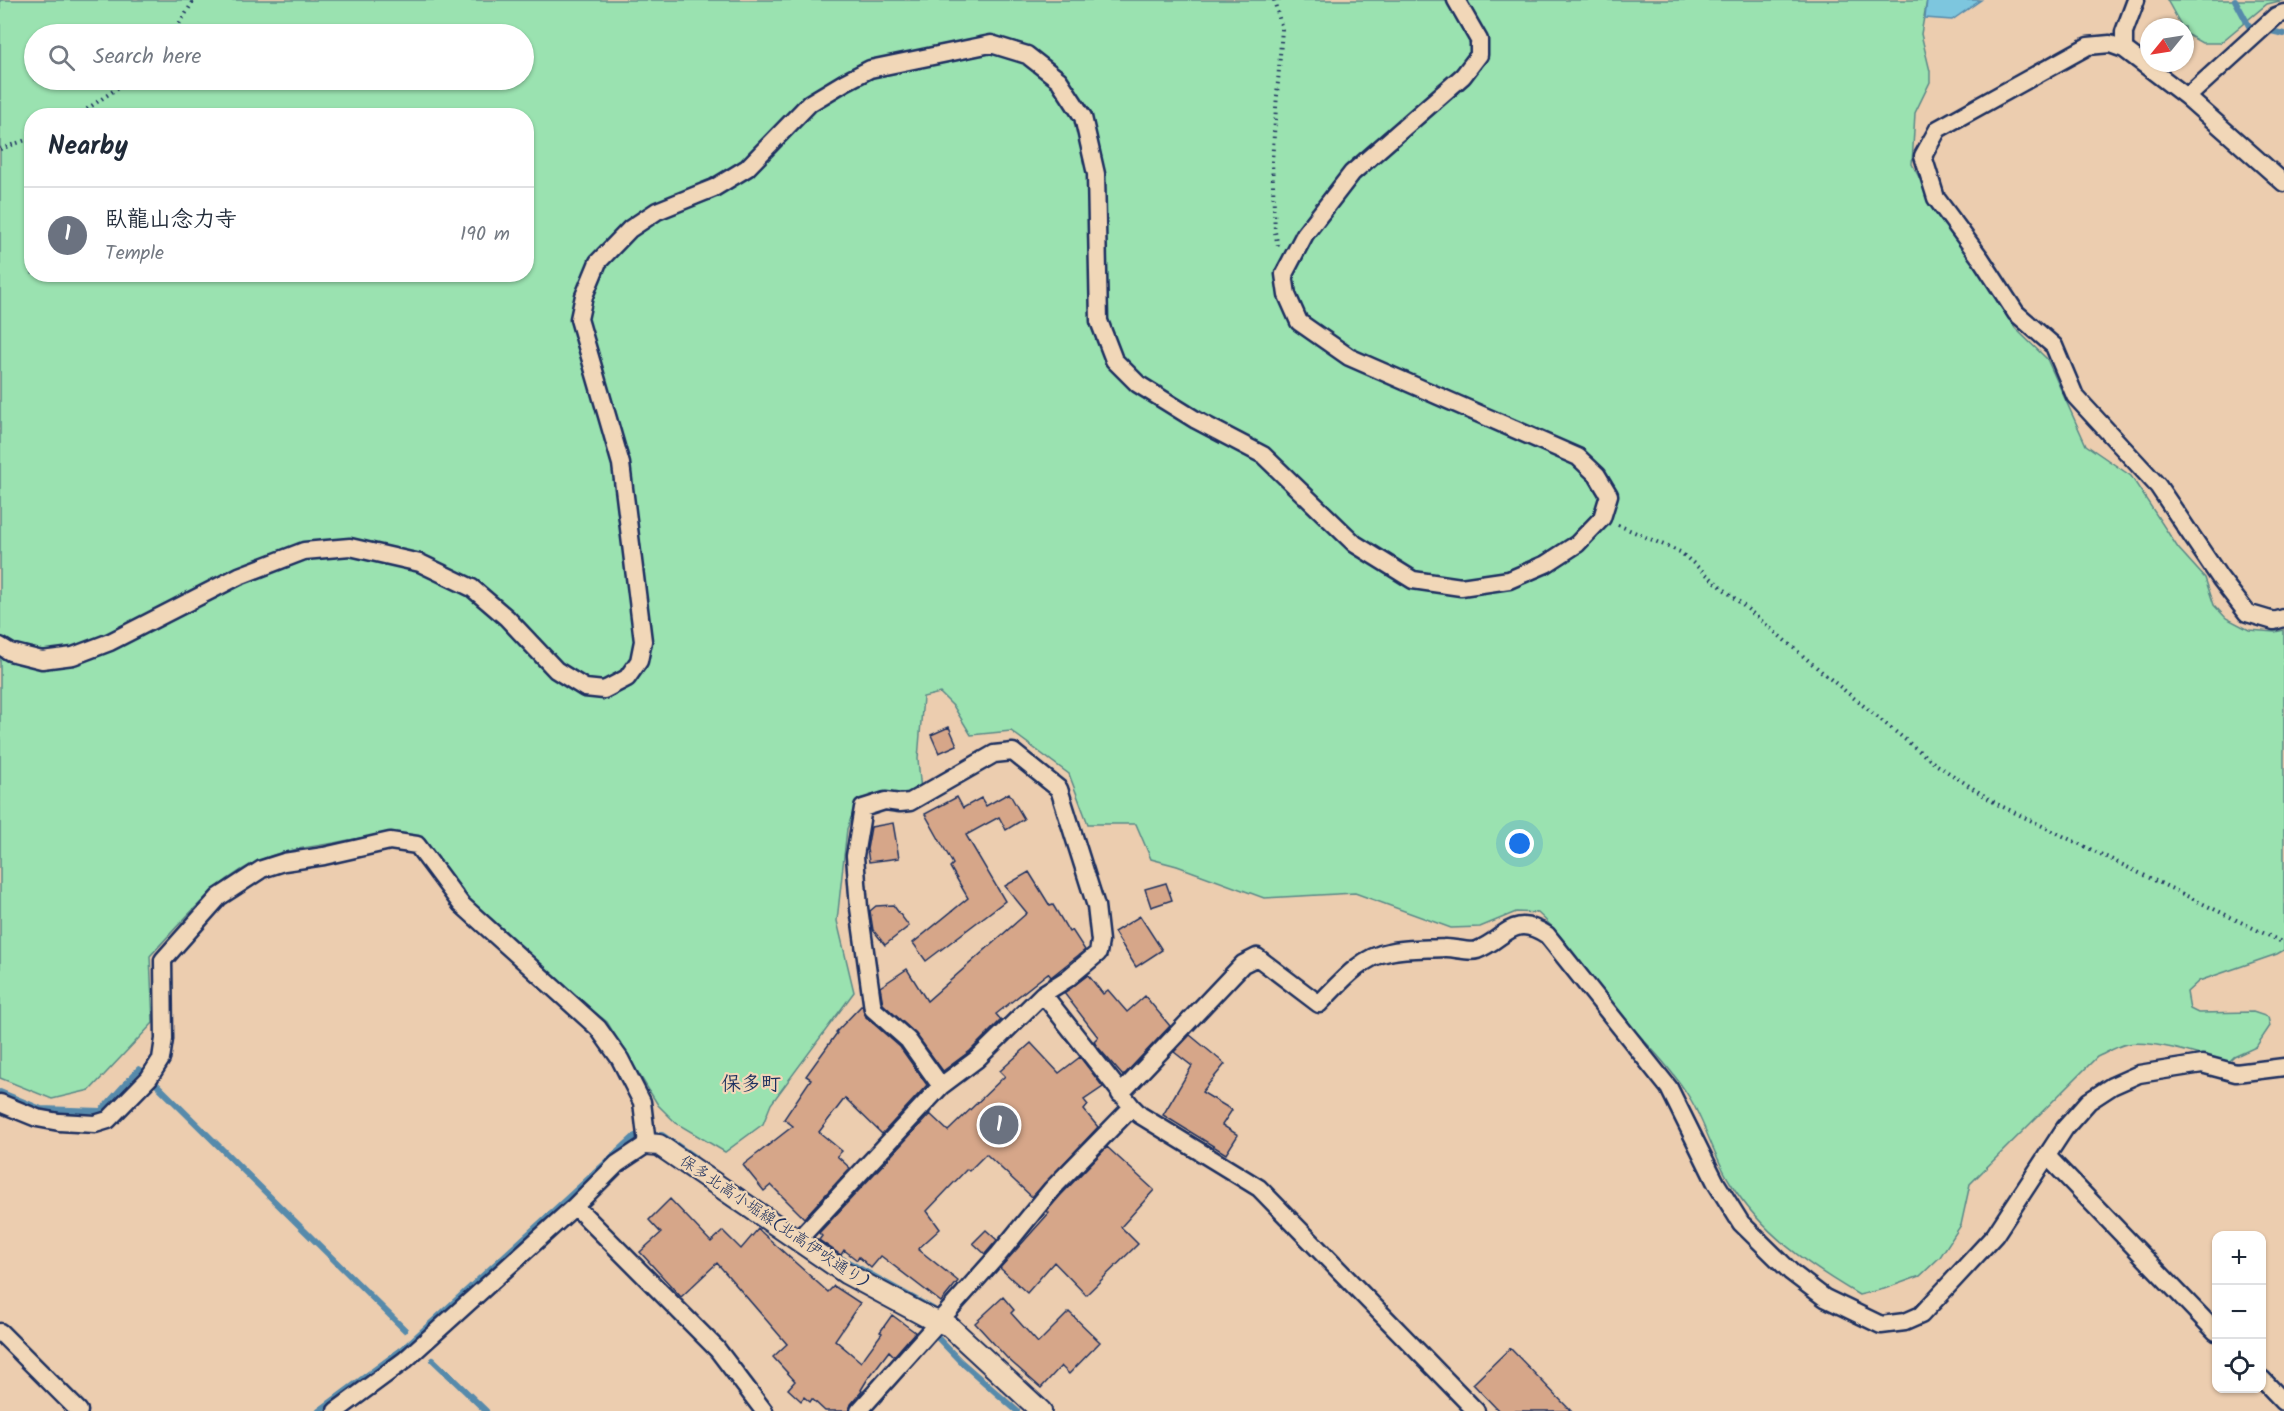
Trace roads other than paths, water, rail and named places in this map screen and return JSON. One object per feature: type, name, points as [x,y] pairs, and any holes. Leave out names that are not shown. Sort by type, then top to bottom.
[{"type":"street","points":[[0,646],[10,652],[42,660],[72,656],[110,642],[239,576],[304,551],[350,547],[420,563],[472,588],[507,618],[556,670],[585,688],[604,690],[627,678],[639,661],[643,641],[621,464],[579,319],[584,296],[598,262],[630,229],[657,211],[714,188],[747,168],[810,103],[845,82],[870,69],[992,44],[1027,55],[1043,67],[1059,80],[1083,117],[1096,174],[1099,321],[1114,360],[1138,384],[1196,420],[1263,455],[1355,544],[1413,580],[1461,587],[1509,580],[1546,564],[1577,544],[1602,518],[1609,495],[1597,475],[1578,458],[1348,357],[1299,321],[1287,295],[1284,274],[1305,234],[1352,173],[1462,76],[1479,55],[1479,40],[1456,0]]},
{"type":"street","points":[[2124,49],[2124,32],[2136,0]]},
{"type":"street","points":[[2187,97],[2276,15],[2284,13]]},
{"type":"street","points":[[2284,183],[2187,97],[2124,49],[2110,44],[2088,46],[1938,129],[1923,156],[1936,198],[1981,259],[2016,313],[2054,346],[2075,396],[2158,486],[2220,578],[2247,613],[2274,621],[2284,618]]},
{"type":"street","points":[[800,1239],[941,1086],[977,1059],[1043,994],[1067,979],[1098,952],[1100,940],[1096,906],[1059,789],[1014,752],[994,754],[910,801],[900,803],[885,801],[863,808],[855,856],[859,908],[873,1009],[908,1040],[941,1086]]},
{"type":"street","points":[[0,1103],[37,1118],[58,1122],[95,1124],[108,1120],[149,1078],[161,1059],[164,1039],[164,960],[219,897],[262,869],[273,866],[390,841],[417,845],[461,904],[598,1028],[620,1059],[642,1102],[646,1137],[575,1206],[405,1360],[336,1411]]},
{"type":"street","points":[[1120,1094],[1243,964],[1257,957],[1319,1004],[1350,973],[1373,957],[1390,951],[1451,947],[1474,951],[1517,926],[1537,928],[1547,935],[1669,1088],[1716,1183],[1741,1223],[1791,1272],[1825,1298],[1881,1325],[1905,1322],[1921,1315],[1995,1235],[2065,1128],[2089,1101],[2112,1086],[2139,1074],[2202,1064],[2236,1073],[2284,1067]]},
{"type":"street","points":[[1043,994],[1120,1094],[1140,1115],[1259,1188],[1476,1411]]},
{"type":"street","points":[[859,1411],[940,1322],[1052,1190],[1132,1107]]},
{"type":"street","name":"保多北高小堀線(北高伊吹通り)","points":[[646,1137],[800,1239],[848,1274],[929,1318],[949,1326],[1041,1411]]},
{"type":"street","points":[[2048,1157],[2212,1327]]},
{"type":"street","points":[[575,1206],[717,1349],[764,1411]]},
{"type":"street","points":[[0,1332],[79,1411]]},
{"type":"street","points":[[2266,1383],[2284,1402]]},
{"type":"water","points":[[1927,0],[1981,0],[1952,20],[1925,18]]},
{"type":"waterway","points":[[2235,0],[2249,26],[2284,34]]},
{"type":"waterway","points":[[0,1092],[41,1109],[101,1111],[139,1069],[142,1071]]},
{"type":"waterway","points":[[153,1081],[405,1330]]},
{"type":"waterway","points":[[319,1411],[404,1348],[635,1136],[662,1135],[694,1157]]},
{"type":"waterway","points":[[841,1258],[933,1309]]},
{"type":"waterway","points":[[936,1336],[960,1361],[1017,1411]]},
{"type":"waterway","points":[[433,1360],[486,1411]]},
{"type":"place","name":"臥龍山念力寺","points":[[999,1125]]},
{"type":"district","name":"保多町","points":[[751,1085]]}]
